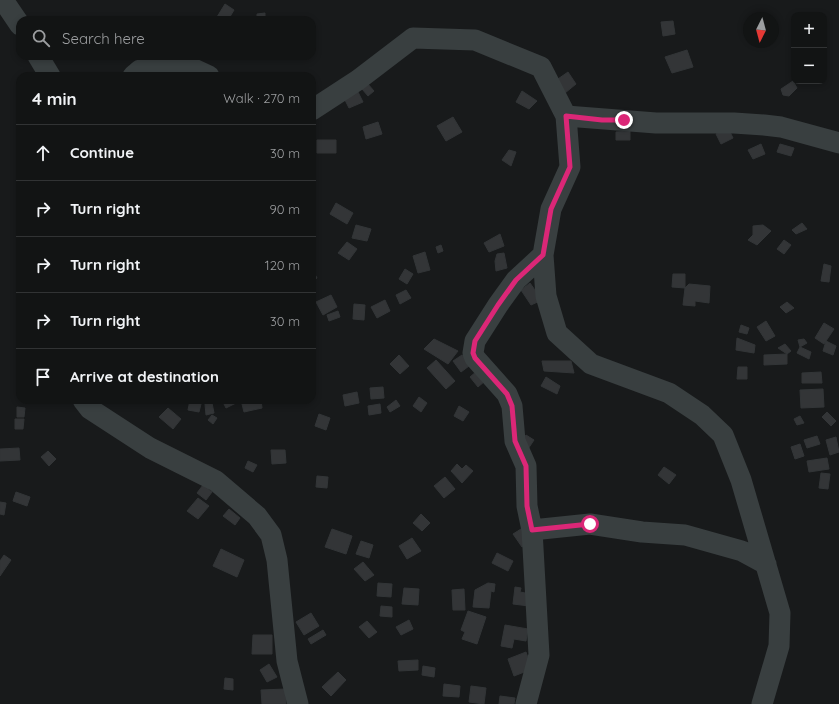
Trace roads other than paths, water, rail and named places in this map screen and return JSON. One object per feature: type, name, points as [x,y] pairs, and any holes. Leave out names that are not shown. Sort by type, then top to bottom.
[{"type":"street","points":[[3,0],[16,19]]},
{"type":"street","points":[[316,107],[358,80],[413,38],[475,40],[541,67],[566,116],[570,167],[551,209],[543,255],[546,296],[557,333],[590,364],[669,393],[702,415],[723,435],[741,480],[780,613],[779,646],[762,704]]},
{"type":"street","points":[[40,60],[48,72]]},
{"type":"street","points":[[138,72],[140,70],[181,63],[200,72]]},
{"type":"street","points":[[566,116],[656,123],[734,123],[764,125],[781,127],[839,143]]},
{"type":"street","points":[[526,704],[539,655],[532,530],[527,506],[526,466],[515,441],[512,406],[507,394],[475,358],[473,353],[475,341],[498,305],[516,280],[543,255]]},
{"type":"street","points":[[86,404],[90,409],[150,448],[216,481],[257,516],[271,535],[276,560],[287,661],[298,704]]},
{"type":"street","points":[[532,530],[590,524],[642,532],[685,535],[742,552],[766,564]]}]
